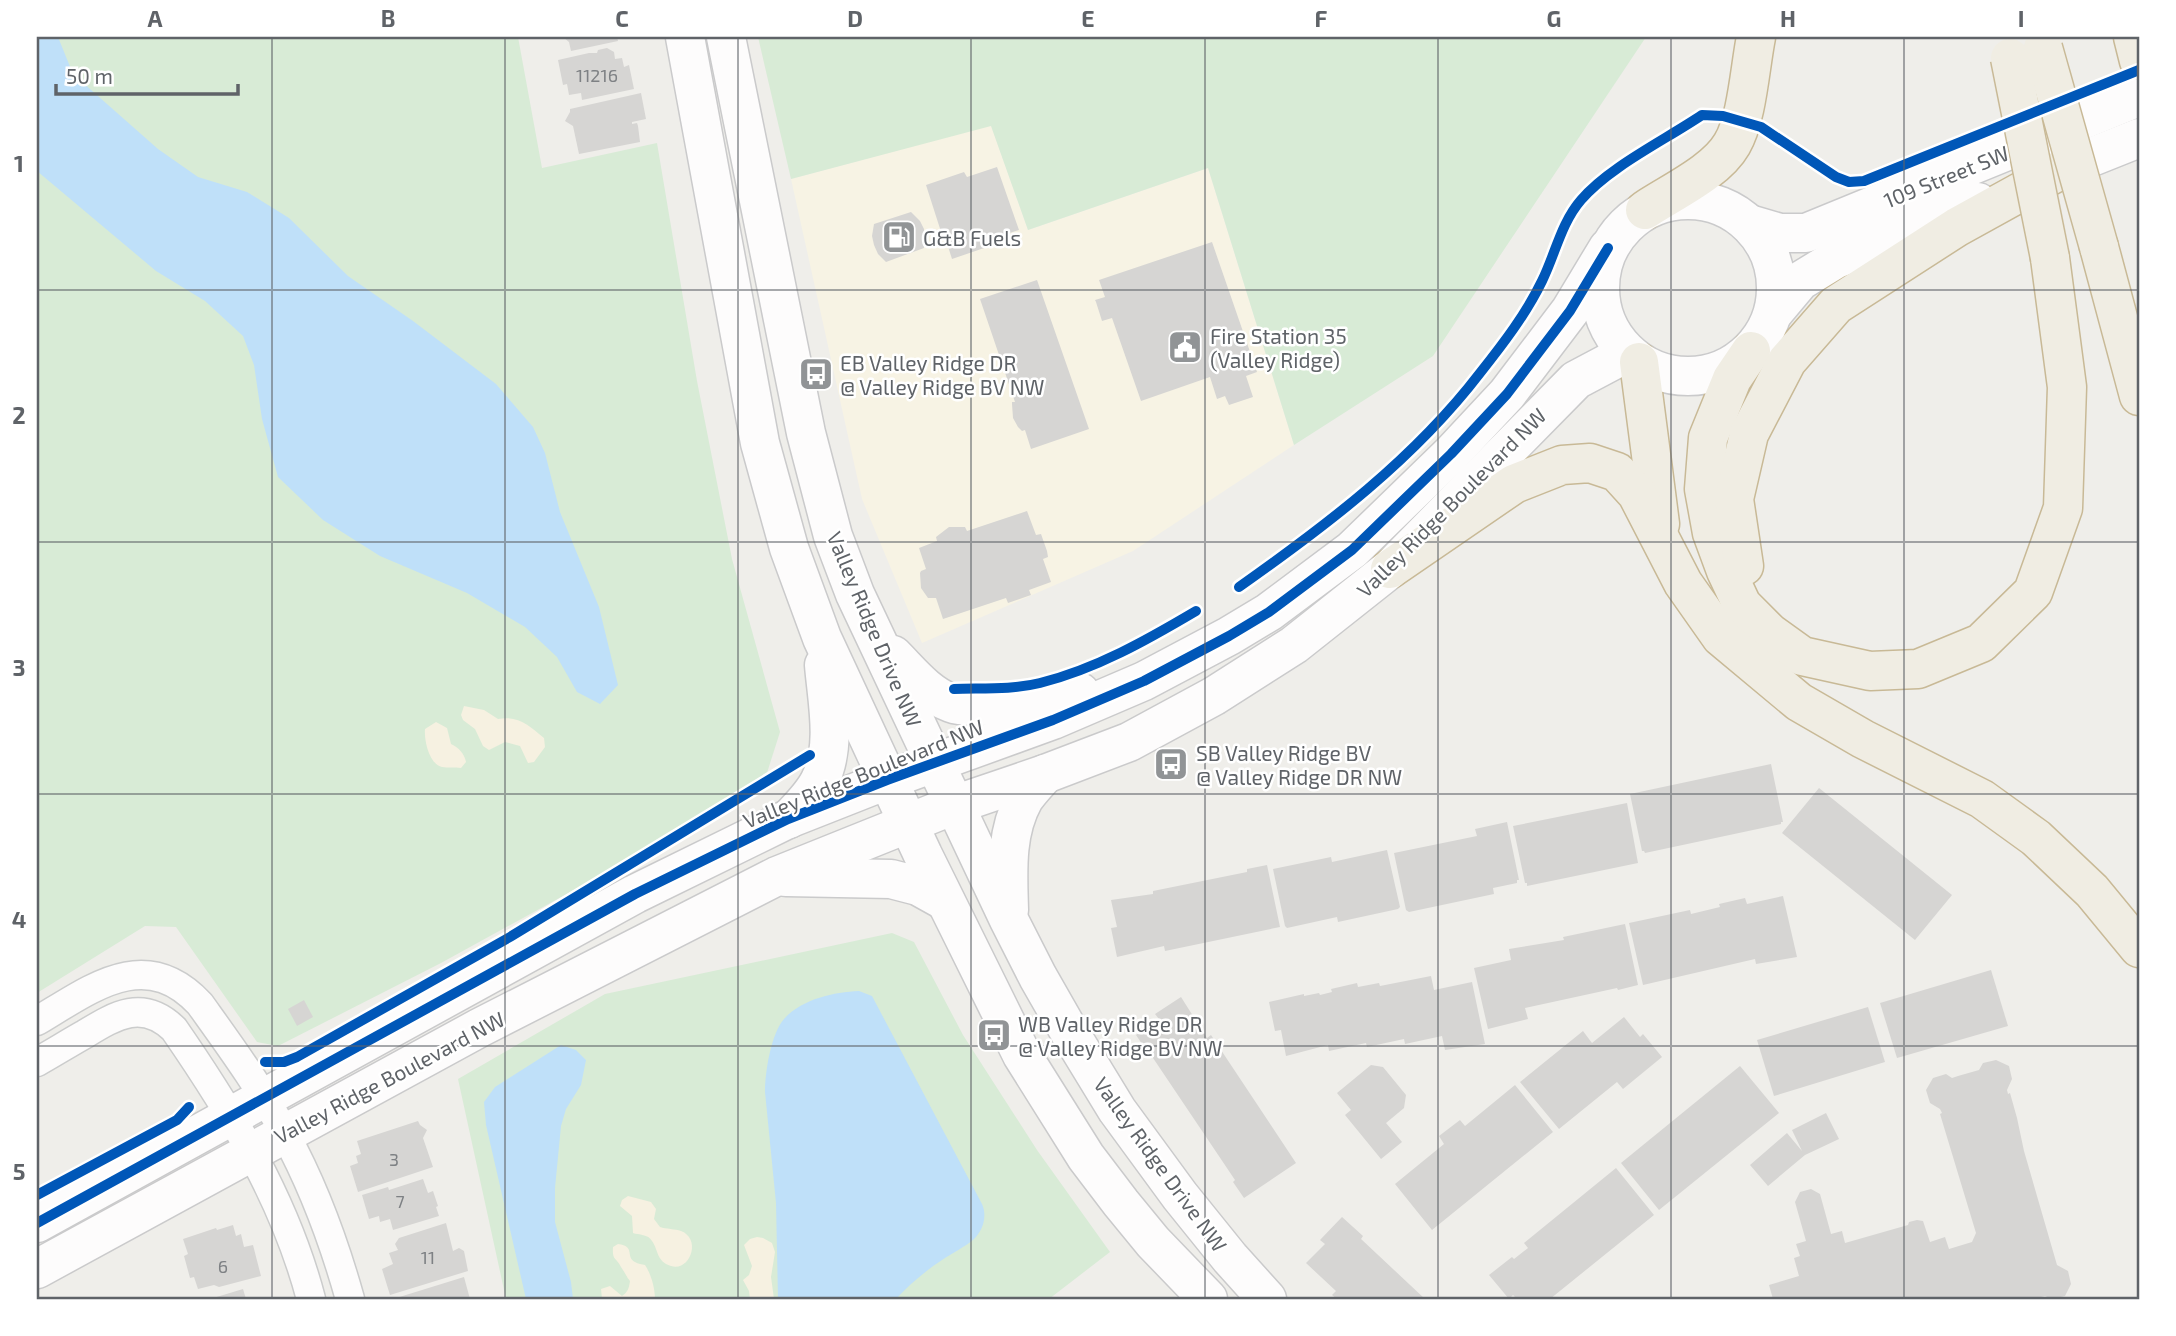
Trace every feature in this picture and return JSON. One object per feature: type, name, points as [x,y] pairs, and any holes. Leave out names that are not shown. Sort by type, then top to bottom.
[{"type":"highway","points":[[1645,210],[1712,166],[1732,144],[1742,120],[1756,37]]},
{"type":"highway","points":[[2133,37],[2139,61]]},
{"type":"highway","points":[[2025,45],[2099,247],[2139,396]]},
{"type":"highway","points":[[1751,351],[1732,379],[1707,438],[1704,489],[1712,533],[1742,605],[1770,633],[1802,656],[1870,671],[1918,669],[1981,643],[2033,592],[2063,508],[2067,387],[2025,45]]},
{"type":"highway","points":[[1770,633],[1744,567],[1734,499],[1749,434],[1787,362],[1836,305],[1956,227],[2064,168]]},
{"type":"highway","points":[[1633,358],[1662,543]]},
{"type":"highway","points":[[1390,569],[1514,484],[1562,465],[1590,463],[1617,472],[1637,494],[1683,583],[1721,637],[1799,702],[1863,739],[1982,799],[2036,838],[2092,891],[2139,948]]},
{"type":"street","points":[[685,37],[758,431],[789,548],[822,638],[907,823],[1022,1055],[1086,1157],[1121,1203],[1153,1242],[1208,1299]]},
{"type":"street","name":"Valley Ridge Drive NW","points":[[726,37],[807,433],[840,558],[954,805],[1038,977],[1117,1110],[1180,1196],[1230,1258],[1268,1299]]},
{"type":"street","name":"109 Street SW","points":[[1749,224],[1780,233],[1806,233],[2139,97]]},
{"type":"street","name":"109 Street SW","points":[[1774,312],[1800,281],[1836,259],[2139,138]]},
{"type":"street","points":[[1688,199],[1710,202],[1731,210],[1749,224],[1764,242],[1773,264],[1776,288],[1774,312],[1751,351],[1735,363],[1697,377],[1656,371],[1633,358],[1612,335],[1603,314],[1599,292],[1601,269],[1608,247],[1624,226],[1645,210],[1666,202],[1688,199]]},
{"type":"street","name":"Valley Ridge Boulevard NW","points":[[37,1223],[635,894],[788,819],[934,762],[1053,720],[1144,681],[1269,612],[1352,550],[1451,454],[1507,394],[1570,311],[1608,247]]},
{"type":"street","name":"Valley Ridge Boulevard NW","points":[[37,1269],[479,1028],[777,876],[907,823],[1129,741],[1214,696],[1294,645],[1390,569],[1576,380],[1633,358]]},
{"type":"street","points":[[875,636],[928,690],[952,704],[971,707],[1033,700],[1144,681]]},
{"type":"street","points":[[788,819],[821,780],[828,752],[830,731],[822,638]]},
{"type":"street","points":[[1009,920],[1008,871],[1013,824],[1025,797],[1045,774]]},
{"type":"street","points":[[777,876],[891,879],[918,886],[945,901]]},
{"type":"street","points":[[37,1021],[110,979],[138,974],[152,975],[179,985],[191,993],[265,1099],[285,1133],[315,1196],[338,1257],[350,1299]]},
{"type":"street","points":[[146,1013],[152,975]]},
{"type":"street","points":[[37,1062],[115,1017],[137,1012],[166,1021],[217,1092],[252,1152],[291,1238],[311,1299]]},
{"type":"shaded area","points":[[991,125],[1028,230],[1208,168],[1294,445],[1133,551],[922,643],[862,499],[791,179]]},
{"type":"green space","points":[[37,37],[518,37],[542,168],[657,143],[697,381],[732,559],[780,732],[766,776],[583,885],[441,963],[278,1046],[257,1042],[176,927],[145,926],[37,993]]},
{"type":"green space","points":[[758,37],[1646,37],[1433,356],[1294,445],[1208,168],[1028,230],[991,126],[791,179]]},
{"type":"green space","points":[[892,933],[914,942],[963,1035],[1037,1150],[1110,1252],[1049,1299],[506,1299],[458,1079],[605,994]]},
{"type":"sand","points":[[464,706],[484,710],[498,719],[523,722],[544,738],[545,747],[534,762],[528,763],[520,746],[505,742],[489,750],[483,746],[475,729],[463,720],[461,715]]},
{"type":"sand","points":[[436,722],[447,728],[451,744],[464,756],[466,762],[461,768],[442,767],[431,757],[425,729]]},
{"type":"sand","points":[[628,1196],[651,1202],[656,1209],[654,1219],[660,1227],[681,1231],[687,1235],[692,1247],[684,1264],[678,1267],[666,1264],[660,1259],[650,1239],[633,1233],[632,1216],[620,1206],[622,1200]]},
{"type":"sand","points":[[757,1237],[772,1243],[775,1252],[771,1277],[774,1299],[750,1299],[743,1280],[749,1275],[752,1266],[744,1245]]},
{"type":"sand","points":[[618,1244],[629,1249],[632,1260],[645,1265],[652,1281],[655,1299],[602,1299],[601,1289],[610,1286],[622,1296],[629,1288],[630,1281],[613,1255],[613,1247]]},
{"type":"water","points":[[37,37],[58,37],[73,74],[158,149],[198,177],[247,192],[289,218],[348,276],[496,384],[533,427],[545,453],[560,512],[599,607],[618,685],[600,704],[577,692],[557,657],[525,627],[467,593],[380,556],[323,520],[278,477],[262,419],[254,365],[243,336],[205,301],[156,271],[37,171]]},
{"type":"water","points":[[859,991],[872,996],[982,1204],[984,1222],[974,1239],[929,1269],[896,1299],[778,1299],[776,1203],[765,1092],[772,1043],[784,1019],[800,1006],[829,995]]},
{"type":"water","points":[[561,1045],[576,1050],[586,1060],[581,1085],[566,1109],[561,1126],[555,1188],[555,1222],[573,1299],[526,1299],[486,1125],[484,1102],[495,1087]]},
{"type":"building","points":[[563,37],[617,37],[618,41],[571,51],[569,42]]},
{"type":"building","points":[[607,48],[614,52],[615,59],[622,58],[624,67],[629,65],[634,89],[582,100],[581,93],[569,95],[567,84],[563,85],[558,60],[597,53],[598,50]]},
{"type":"building","points":[[641,93],[646,119],[632,122],[637,123],[640,142],[579,154],[573,126],[565,121],[570,109]]},
{"type":"building","points":[[997,167],[1019,230],[988,240],[990,246],[952,259],[926,185],[964,172],[967,177]]},
{"type":"building","name":"G&B Fuels","points":[[911,212],[924,229],[924,248],[886,262],[874,245],[874,224]]},
{"type":"building","name":"Fire Station 35 (Valley Ridge)","points":[[1212,242],[1257,372],[1246,376],[1253,397],[1229,405],[1225,396],[1217,399],[1210,377],[1141,401],[1112,318],[1102,321],[1095,300],[1105,297],[1099,280]]},
{"type":"building","points":[[1037,280],[1089,429],[1031,449],[1025,430],[1022,431],[1018,427],[1013,418],[1012,402],[1015,402],[980,299]]},
{"type":"building","points":[[1027,511],[1036,535],[1041,534],[1047,551],[1048,557],[1043,559],[1051,582],[1029,590],[1031,595],[1008,603],[1006,598],[943,619],[936,598],[928,598],[921,588],[920,573],[926,569],[919,548],[937,541],[936,537],[949,527],[965,527],[967,531]]},
{"type":"building","points":[[1771,764],[1783,822],[1781,824],[1645,853],[1642,851],[1630,794]]},
{"type":"building","points":[[1819,788],[1952,895],[1915,940],[1782,833]]},
{"type":"building","points":[[1627,803],[1638,863],[1527,886],[1513,826]]},
{"type":"building","points":[[1507,822],[1519,880],[1517,883],[1493,888],[1494,894],[1409,912],[1406,910],[1394,853],[1477,836],[1475,829]]},
{"type":"building","points":[[1387,850],[1400,907],[1398,909],[1338,922],[1337,917],[1287,928],[1285,926],[1273,869],[1331,857],[1332,862]]},
{"type":"building","points":[[1267,865],[1280,927],[1165,951],[1164,946],[1117,957],[1111,928],[1117,927],[1111,900],[1153,894],[1153,891],[1247,872],[1247,869]]},
{"type":"building","points":[[1783,896],[1797,957],[1756,964],[1755,959],[1643,985],[1629,923],[1690,910],[1691,914],[1745,898],[1747,904]]},
{"type":"building","points":[[1625,924],[1638,985],[1525,1008],[1528,1019],[1488,1029],[1474,968],[1511,960],[1509,949],[1564,940],[1563,937]]},
{"type":"building","points":[[1991,970],[2008,1026],[1897,1058],[1880,1003]]},
{"type":"building","points":[[1431,976],[1434,990],[1472,982],[1485,1044],[1445,1050],[1442,1036],[1405,1044],[1404,1039],[1367,1047],[1366,1043],[1329,1051],[1328,1045],[1286,1056],[1281,1030],[1275,1031],[1269,1002],[1304,994],[1320,995],[1332,992],[1331,989],[1357,983],[1358,987],[1379,983],[1380,986]]},
{"type":"building","points":[[1181,997],[1207,1038],[1211,1035],[1296,1163],[1244,1198],[1233,1182],[1235,1180],[1136,1035],[1159,1019],[1155,1014]]},
{"type":"building","points":[[304,1000],[313,1017],[297,1026],[288,1009]]},
{"type":"building","points":[[1868,1007],[1885,1062],[1774,1096],[1757,1040]]},
{"type":"building","points":[[1624,1017],[1640,1037],[1643,1034],[1662,1057],[1623,1089],[1617,1082],[1559,1129],[1520,1082],[1583,1031],[1592,1043]]},
{"type":"building","points":[[1996,1060],[2009,1066],[2012,1079],[2007,1090],[2017,1118],[2024,1151],[2057,1265],[2068,1271],[2071,1284],[2065,1296],[2052,1299],[2045,1296],[2033,1299],[1773,1299],[1769,1285],[1799,1276],[1794,1258],[1800,1256],[1796,1244],[1806,1241],[1795,1202],[1800,1192],[1811,1189],[1820,1194],[1831,1234],[1842,1231],[1845,1243],[1917,1220],[1923,1221],[1930,1242],[1945,1237],[1949,1249],[1972,1242],[1976,1233],[1940,1114],[1942,1113],[1930,1103],[1926,1090],[1933,1078],[1946,1074],[1952,1078],[1979,1070],[1983,1063]]},
{"type":"building","points":[[1371,1065],[1383,1067],[1406,1095],[1404,1108],[1386,1123],[1402,1142],[1381,1159],[1345,1115],[1351,1110],[1337,1093]]},
{"type":"building","points":[[1740,1066],[1779,1113],[1659,1210],[1621,1163]]},
{"type":"building","points":[[1515,1085],[1553,1132],[1432,1230],[1395,1184],[1444,1144],[1439,1136],[1460,1120],[1465,1126]]},
{"type":"building","points":[[1826,1113],[1839,1139],[1805,1155],[1768,1186],[1750,1165],[1787,1133],[1802,1151],[1792,1130]]},
{"type":"building","points":[[418,1121],[427,1130],[423,1138],[433,1167],[358,1192],[350,1166],[358,1163],[356,1156],[361,1154],[357,1141]]},
{"type":"building","points":[[1616,1168],[1654,1215],[1550,1299],[1517,1299],[1513,1295],[1509,1299],[1489,1275],[1528,1248],[1524,1243]]},
{"type":"building","points":[[423,1179],[428,1193],[433,1191],[439,1216],[393,1230],[390,1219],[380,1222],[379,1216],[369,1219],[362,1195]]},
{"type":"building","points":[[1342,1217],[1363,1236],[1361,1239],[1425,1299],[1337,1299],[1332,1295],[1336,1291],[1306,1263],[1325,1244],[1320,1240]]},
{"type":"building","points":[[446,1223],[453,1251],[459,1248],[464,1251],[468,1271],[390,1295],[382,1269],[393,1264],[389,1253],[398,1250],[395,1244],[399,1238]]},
{"type":"building","points":[[233,1225],[236,1236],[241,1234],[244,1247],[253,1245],[261,1276],[219,1287],[214,1285],[198,1289],[194,1277],[190,1278],[184,1256],[188,1254],[183,1239]]},
{"type":"building","points":[[464,1277],[470,1299],[393,1299]]},
{"type":"building","points":[[243,1289],[246,1299],[210,1299]]},
{"type":"cycle path","points":[[1239,587],[1337,515],[1427,434],[1506,340],[1536,293],[1563,229],[1581,200],[1622,165],[1702,115],[1723,116],[1761,127],[1836,177],[1849,182],[1864,181],[2139,70]]},
{"type":"cycle path","points":[[37,1223],[635,894],[788,819],[1053,720],[1144,681],[1269,612],[1352,550],[1451,454],[1507,394],[1570,311],[1608,248]]},
{"type":"cycle path","points":[[954,689],[1019,687],[1061,677],[1121,653],[1196,611]]},
{"type":"cycle path","points":[[265,1062],[284,1062],[297,1057],[510,937],[810,755]]},
{"type":"cycle path","points":[[37,1195],[177,1120],[189,1107]]},
{"type":"place","name":"G&B Fuels","points":[[899,237]]},
{"type":"place","name":"Fire Station 35 (Valley Ridge)","points":[[1185,347]]},
{"type":"place","name":"EB Valley Ridge DR @ Valley Ridge BV NW","points":[[816,374]]},
{"type":"place","name":"SB Valley Ridge BV @ Valley Ridge DR NW","points":[[1171,764]]},
{"type":"place","name":"WB Valley Ridge DR @ Valley Ridge BV NW","points":[[994,1035]]}]
